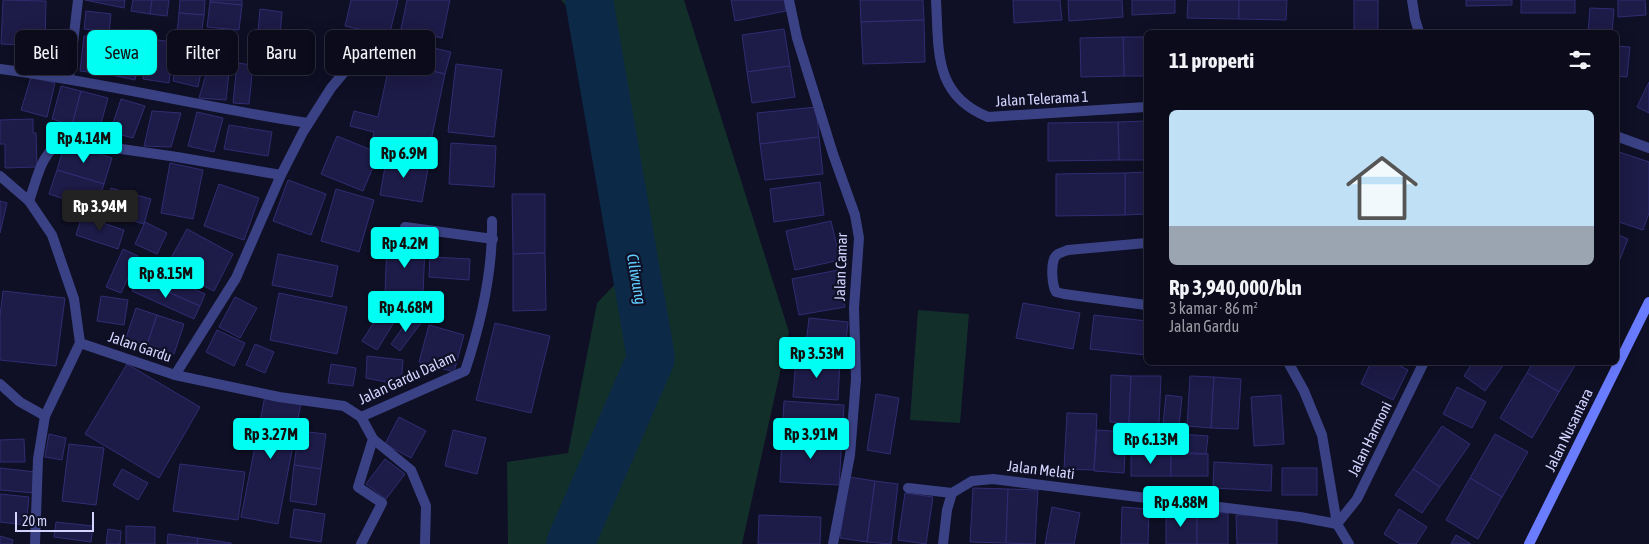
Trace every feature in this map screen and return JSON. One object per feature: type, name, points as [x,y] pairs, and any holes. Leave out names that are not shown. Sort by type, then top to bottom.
[{"type":"main road","name":"Jalan Nusantara","points":[[1619,362],[1649,302]]},
{"type":"main road","name":"Jalan Nusantara","points":[[1529,544],[1618,365]]},
{"type":"street","points":[[69,78],[78,0]]},
{"type":"street","name":"Jalan Camar","points":[[789,0],[797,38],[833,154],[855,215],[859,238],[854,308],[856,379],[850,455],[834,544]]},
{"type":"street","name":"Jalan Telerama 1","points":[[936,0],[942,70],[958,100],[975,112],[988,117],[1144,107]]},
{"type":"street","points":[[1412,0],[1414,19],[1418,30]]},
{"type":"street","points":[[0,69],[69,78],[226,111],[308,123]]},
{"type":"street","name":"Jalan Gardu","points":[[80,343],[175,375],[236,278],[281,175],[308,123],[342,75]]},
{"type":"street","points":[[1619,137],[1649,148]]},
{"type":"street","points":[[29,201],[48,153],[58,143],[66,141],[177,157],[281,175]]},
{"type":"street","points":[[0,176],[29,201],[52,236],[63,261],[74,299],[80,343],[45,416],[38,458],[35,544]]},
{"type":"street","name":"Jalan Gardu Dalam","points":[[175,375],[279,396],[344,406],[361,417],[465,371],[480,324],[493,239],[492,221]]},
{"type":"street","points":[[405,227],[493,239]]},
{"type":"street","points":[[1144,243],[1068,250],[1060,253],[1054,259],[1052,286],[1056,292],[1064,294],[1144,305]]},
{"type":"street","points":[[1290,365],[1304,391],[1322,435],[1337,524],[1349,544]]},
{"type":"street","name":"Jalan Harmoni","points":[[1337,524],[1357,499],[1423,365]]},
{"type":"street","points":[[0,384],[20,402],[45,416]]},
{"type":"street","points":[[361,417],[373,439],[410,470],[426,506],[425,544]]},
{"type":"street","points":[[361,544],[382,504],[358,487],[373,439]]},
{"type":"street","name":"Jalan Melati","points":[[952,493],[972,481],[993,479],[1300,516],[1337,524]]},
{"type":"street","points":[[908,488],[952,493],[947,510],[943,544]]},
{"type":"green space","points":[[561,0],[684,0],[789,332],[742,544],[508,544],[507,462],[568,453],[597,303],[616,283],[628,177],[597,41]]},
{"type":"green space","points":[[918,310],[969,314],[960,423],[910,420]]},
{"type":"building","points":[[3,0],[46,1],[45,30],[15,30],[15,45],[1,44]]},
{"type":"building","points":[[85,0],[125,0],[124,8]]},
{"type":"building","points":[[133,0],[152,0],[150,14],[131,11]]},
{"type":"building","points":[[152,0],[169,0],[167,16],[150,14]]},
{"type":"building","points":[[180,0],[205,0],[204,15],[179,13]]},
{"type":"building","points":[[210,0],[242,0],[242,5],[210,2]]},
{"type":"building","points":[[351,0],[398,0],[390,30],[363,30],[345,26]]},
{"type":"building","points":[[407,0],[450,0],[442,38],[435,36],[435,30],[401,29]]},
{"type":"building","points":[[731,0],[784,0],[786,11],[735,21]]},
{"type":"building","points":[[860,0],[923,0],[924,20],[861,22]]},
{"type":"building","points":[[1013,0],[1060,0],[1062,20],[1014,23]]},
{"type":"building","points":[[1068,0],[1122,0],[1123,17],[1069,21]]},
{"type":"building","points":[[1132,0],[1175,0],[1175,13],[1132,15]]},
{"type":"building","points":[[1188,0],[1239,0],[1239,19],[1187,18]]},
{"type":"building","points":[[1239,0],[1287,0],[1286,20],[1239,19]]},
{"type":"building","points":[[1354,0],[1378,0],[1378,30],[1354,30]]},
{"type":"building","points":[[1466,0],[1512,0],[1512,5],[1466,6]]},
{"type":"building","points":[[1521,0],[1575,0],[1575,13],[1521,13]]},
{"type":"building","points":[[1618,0],[1645,0],[1646,15],[1618,17]]},
{"type":"building","points":[[210,2],[242,5],[239,30],[207,27]]},
{"type":"building","points":[[1590,8],[1614,9],[1612,30],[1588,30]]},
{"type":"building","points":[[260,9],[282,12],[280,30],[258,30]]},
{"type":"building","points":[[86,11],[111,14],[109,30],[84,29]]},
{"type":"building","points":[[179,13],[204,15],[202,30],[177,30]]},
{"type":"building","points":[[924,20],[925,62],[863,64],[861,22]]},
{"type":"building","points":[[784,29],[790,66],[747,72],[742,35]]},
{"type":"building","points":[[84,36],[87,36],[87,72],[80,71]]},
{"type":"building","points":[[1123,37],[1144,37],[1144,76],[1124,76]]},
{"type":"building","points":[[1123,37],[1124,76],[1081,77],[1080,38]]},
{"type":"building","points":[[157,40],[167,41],[167,75],[170,75],[169,83],[143,79],[144,75],[157,75]]},
{"type":"building","points":[[1619,46],[1630,47],[1627,77],[1619,76]]},
{"type":"building","points":[[435,48],[451,52],[445,74],[435,72]]},
{"type":"building","points":[[238,63],[248,64],[248,75],[252,75],[249,104],[233,103]]},
{"type":"building","points":[[456,64],[502,70],[494,137],[448,132]]},
{"type":"building","points":[[790,66],[795,97],[752,103],[747,72]]},
{"type":"building","points":[[435,72],[445,74],[429,150],[373,138],[374,132],[350,126],[354,111],[378,117],[387,75],[435,75]]},
{"type":"building","points":[[112,75],[136,75],[135,80]]},
{"type":"building","points":[[174,75],[200,75],[198,87],[173,81]]},
{"type":"building","points":[[206,75],[229,75],[226,100],[199,98]]},
{"type":"building","points":[[31,77],[55,83],[47,117],[21,110]]},
{"type":"building","points":[[1649,82],[1649,113],[1637,107]]},
{"type":"building","points":[[61,86],[81,91],[72,125],[52,119]]},
{"type":"building","points":[[81,91],[108,98],[99,131],[72,125]]},
{"type":"building","points":[[121,99],[145,106],[133,138],[110,132]]},
{"type":"building","points":[[816,107],[819,137],[760,144],[757,113]]},
{"type":"building","points":[[152,111],[181,113],[171,147],[144,146]]},
{"type":"building","points":[[197,112],[223,118],[214,152],[188,146]]},
{"type":"building","points":[[33,119],[33,133],[36,133],[37,167],[5,168],[5,144],[0,144],[0,120]]},
{"type":"building","points":[[1144,121],[1144,160],[1119,160],[1118,122]]},
{"type":"building","points":[[1118,122],[1119,160],[1048,161],[1048,123]]},
{"type":"building","points":[[229,125],[272,132],[268,156],[224,149]]},
{"type":"building","points":[[337,136],[379,153],[363,191],[321,174]]},
{"type":"building","points":[[819,137],[823,174],[765,180],[760,144]]},
{"type":"building","points":[[65,143],[112,158],[104,184],[57,170]]},
{"type":"building","points":[[451,143],[496,146],[494,187],[449,184]]},
{"type":"building","points":[[1619,152],[1649,162],[1649,213],[1643,230],[1619,222]]},
{"type":"building","points":[[387,156],[429,163],[422,202],[380,195]]},
{"type":"building","points":[[170,163],[203,170],[193,219],[161,213]]},
{"type":"building","points":[[57,170],[104,184],[96,209],[49,194]]},
{"type":"building","points":[[1144,172],[1144,214],[1125,215],[1125,173]]},
{"type":"building","points":[[1125,173],[1125,215],[1056,216],[1056,174]]},
{"type":"building","points":[[288,180],[326,194],[311,235],[273,221]]},
{"type":"building","points":[[820,182],[824,215],[774,222],[770,189]]},
{"type":"building","points":[[219,184],[259,198],[244,240],[204,226]]},
{"type":"building","points":[[111,188],[151,199],[144,224],[104,212]]},
{"type":"building","points":[[336,189],[374,200],[359,252],[321,241]]},
{"type":"building","points":[[512,194],[545,194],[545,253],[513,254]]},
{"type":"building","points":[[0,201],[7,203],[0,233]]},
{"type":"building","points":[[82,216],[124,230],[118,249],[76,235]]},
{"type":"building","points":[[831,221],[840,260],[795,270],[786,231]]},
{"type":"building","points":[[145,222],[167,233],[157,254],[135,244]]},
{"type":"building","points":[[187,229],[233,254],[214,291],[166,267]]},
{"type":"building","points":[[1619,235],[1628,239],[1619,262]]},
{"type":"building","points":[[387,244],[425,246],[423,294],[385,293]]},
{"type":"building","points":[[123,249],[138,256],[121,293],[106,287]]},
{"type":"building","points":[[545,253],[546,310],[513,311],[513,254]]},
{"type":"building","points":[[278,254],[338,266],[332,297],[272,285]]},
{"type":"building","points":[[430,257],[470,259],[469,280],[429,277]]},
{"type":"building","points":[[143,266],[205,294],[200,306],[138,279]]},
{"type":"building","points":[[838,270],[845,307],[799,315],[792,279]]},
{"type":"building","points":[[138,279],[200,306],[194,319],[132,291]]},
{"type":"building","points":[[3,291],[65,298],[56,366],[0,360],[0,316]]},
{"type":"building","points":[[279,293],[347,307],[337,354],[270,340]]},
{"type":"building","points":[[101,296],[128,300],[124,325],[97,321]]},
{"type":"building","points":[[235,297],[257,308],[240,338],[219,327]]},
{"type":"building","points":[[390,297],[404,306],[377,350],[362,341]]},
{"type":"building","points":[[1023,303],[1080,313],[1073,349],[1016,338]]},
{"type":"building","points":[[136,308],[157,315],[147,345],[126,338]]},
{"type":"building","points":[[157,315],[184,324],[174,354],[147,345]]},
{"type":"building","points":[[1094,315],[1144,321],[1144,355],[1090,349]]},
{"type":"building","points":[[411,316],[421,323],[400,351],[391,344]]},
{"type":"building","points":[[809,318],[848,322],[845,350],[806,345]]},
{"type":"building","points":[[495,323],[550,336],[531,413],[476,400]]},
{"type":"building","points":[[429,325],[464,335],[454,372],[419,362]]},
{"type":"building","points":[[217,330],[245,343],[234,366],[206,352]]},
{"type":"building","points":[[255,344],[274,352],[265,373],[246,365]]},
{"type":"building","points":[[367,356],[403,360],[401,385],[366,378]]},
{"type":"building","points":[[796,358],[840,361],[838,400],[793,397]]},
{"type":"building","points":[[127,364],[200,407],[159,478],[85,434]]},
{"type":"building","points":[[331,364],[356,368],[353,386],[328,383]]},
{"type":"building","points":[[1370,365],[1398,365],[1408,370],[1393,400],[1361,384]]},
{"type":"building","points":[[1471,365],[1503,365],[1485,391],[1464,376]]},
{"type":"building","points":[[1531,365],[1575,365],[1559,392],[1527,373]]},
{"type":"building","points":[[1527,373],[1559,392],[1532,438],[1500,418]]},
{"type":"building","points":[[1111,375],[1131,376],[1129,423],[1110,422]]},
{"type":"building","points":[[1131,376],[1161,376],[1159,424],[1129,423]]},
{"type":"building","points":[[1190,376],[1214,377],[1211,428],[1187,426]]},
{"type":"building","points":[[1214,377],[1241,379],[1238,429],[1211,428]]},
{"type":"building","points":[[1457,387],[1486,402],[1472,428],[1443,414]]},
{"type":"building","points":[[876,394],[899,398],[890,454],[867,450]]},
{"type":"building","points":[[1166,395],[1182,397],[1179,426],[1163,424]]},
{"type":"building","points":[[1281,395],[1284,444],[1254,446],[1251,397]]},
{"type":"building","points":[[265,396],[301,403],[278,524],[241,517]]},
{"type":"building","points":[[784,401],[844,405],[842,439],[782,436]]},
{"type":"building","points":[[1067,413],[1097,414],[1094,470],[1064,469]]},
{"type":"building","points":[[399,417],[426,431],[411,458],[385,444]]},
{"type":"building","points":[[1442,426],[1470,444],[1440,487],[1413,469]]},
{"type":"building","points":[[453,430],[486,438],[477,474],[445,466]]},
{"type":"building","points":[[1097,430],[1126,432],[1124,473],[1094,471]]},
{"type":"building","points":[[299,431],[326,434],[321,469],[294,465]]},
{"type":"building","points":[[1138,431],[1208,436],[1206,454],[1137,448]]},
{"type":"building","points":[[49,434],[66,438],[62,460],[45,457]]},
{"type":"building","points":[[1495,434],[1528,452],[1502,497],[1470,478]]},
{"type":"building","points":[[782,436],[842,439],[839,485],[780,482]]},
{"type":"building","points":[[24,439],[25,462],[0,462],[0,440]]},
{"type":"building","points":[[69,444],[104,448],[96,505],[62,501]]},
{"type":"building","points":[[1131,454],[1171,454],[1171,476],[1131,476]]},
{"type":"building","points":[[1171,454],[1208,454],[1208,476],[1171,476]]},
{"type":"building","points":[[385,459],[405,474],[386,499],[366,484]]},
{"type":"building","points":[[1214,462],[1272,465],[1271,491],[1213,488]]},
{"type":"building","points":[[180,464],[245,472],[238,520],[173,511]]},
{"type":"building","points":[[294,465],[321,469],[316,505],[290,501]]},
{"type":"building","points":[[0,468],[36,472],[34,493],[0,490]]},
{"type":"building","points":[[1282,468],[1317,468],[1317,495],[1282,495]]},
{"type":"building","points":[[122,469],[148,483],[138,500],[113,485]]},
{"type":"building","points":[[1413,469],[1440,487],[1422,513],[1395,495]]},
{"type":"building","points":[[849,477],[875,481],[867,542],[840,538]]},
{"type":"building","points":[[1470,478],[1502,497],[1478,539],[1446,520]]},
{"type":"building","points":[[875,481],[898,484],[891,544],[867,542]]},
{"type":"building","points":[[973,488],[1008,489],[1006,543],[970,542]]},
{"type":"building","points":[[1008,489],[1038,490],[1035,544],[1006,543]]},
{"type":"building","points":[[905,493],[933,497],[926,544],[898,540]]},
{"type":"building","points":[[0,494],[29,497],[26,525],[0,522]]},
{"type":"building","points":[[1052,507],[1080,513],[1074,544],[1045,544]]},
{"type":"building","points":[[1122,507],[1149,509],[1148,544],[1121,544]]},
{"type":"building","points":[[294,509],[325,514],[321,542],[290,537]]},
{"type":"building","points":[[1399,509],[1427,527],[1416,544],[1400,544],[1384,534]]},
{"type":"building","points":[[1166,511],[1197,512],[1197,544],[1166,544]]},
{"type":"building","points":[[1197,512],[1228,513],[1228,544],[1197,544]]},
{"type":"building","points":[[1277,514],[1277,544],[1237,544],[1236,515]]},
{"type":"building","points":[[759,515],[821,517],[820,544],[758,544]]},
{"type":"building","points":[[56,522],[93,526],[91,542],[54,537]]},
{"type":"building","points":[[126,526],[155,527],[155,544],[126,544]]},
{"type":"building","points":[[108,529],[121,531],[120,544],[106,544]]},
{"type":"building","points":[[168,534],[198,538],[197,544],[167,544]]},
{"type":"building","points":[[1456,535],[1471,544],[1451,544]]},
{"type":"building","points":[[0,536],[13,540],[12,544],[0,544]]},
{"type":"building","points":[[198,538],[231,543],[231,544],[197,544]]},
{"type":"waterway","name":"Ciliwung","points":[[570,544],[651,358],[589,0]]}]
